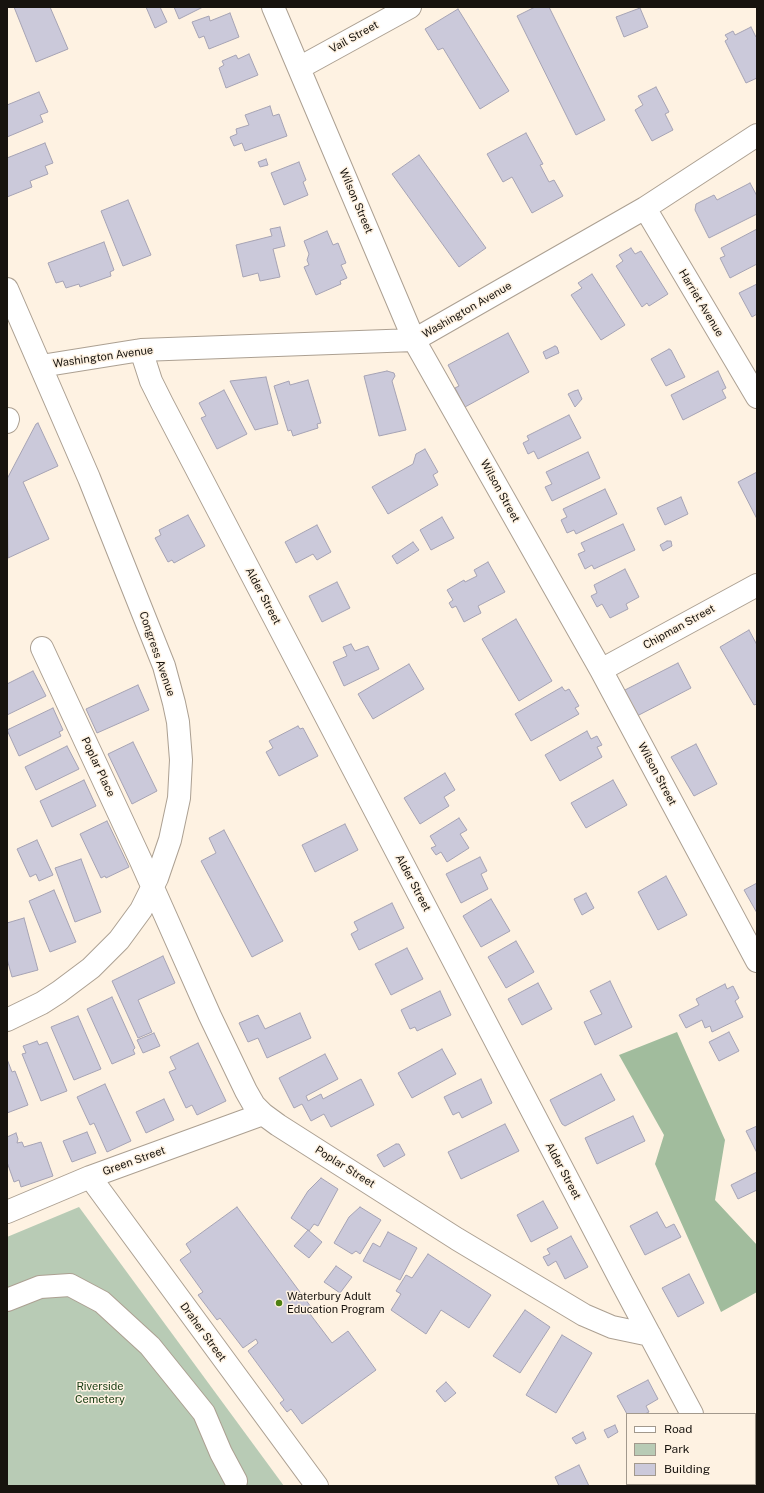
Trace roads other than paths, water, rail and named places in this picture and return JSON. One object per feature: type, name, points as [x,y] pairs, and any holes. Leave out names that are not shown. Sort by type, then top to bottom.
[{"type":"street","name":"Wilson Street","points":[[273,7],[414,340],[752,939],[757,961]]},
{"type":"street","name":"Vail Street","points":[[299,68],[410,7]]},
{"type":"street","name":"Washington Avenue","points":[[41,366],[141,350],[414,340],[644,208],[757,135]]},
{"type":"street","name":"Harriet Avenue","points":[[644,208],[757,398]]},
{"type":"street","name":"Congress Avenue","points":[[7,289],[89,478],[141,605],[164,666],[178,722],[181,760],[179,798],[170,840],[153,887],[141,910],[119,940],[90,968],[48,999],[7,1020]]},
{"type":"street","name":"Alder Street","points":[[141,350],[151,381],[162,403],[691,1413]]},
{"type":"street","name":"Chipman Street","points":[[601,670],[757,584]]},
{"type":"street","name":"Poplar Place","points":[[42,648],[153,887]]},
{"type":"street","name":"Poplar Street","points":[[153,887],[246,1091],[254,1105],[263,1114],[457,1239],[584,1315],[612,1327],[650,1334]]},
{"type":"street","name":"Green Street","points":[[7,1212],[90,1177],[263,1114]]},
{"type":"street","name":"Draher Street","points":[[90,1177],[317,1486]]},
{"type":"street","points":[[7,1300],[40,1287],[70,1285],[102,1302],[150,1346],[204,1413],[234,1484]]},
{"type":"place","name":"Waterbury Adult Education Program","points":[[279,1303]]},
{"type":"park label","name":"Riverside Cemetery","points":[[100,1393]]}]
